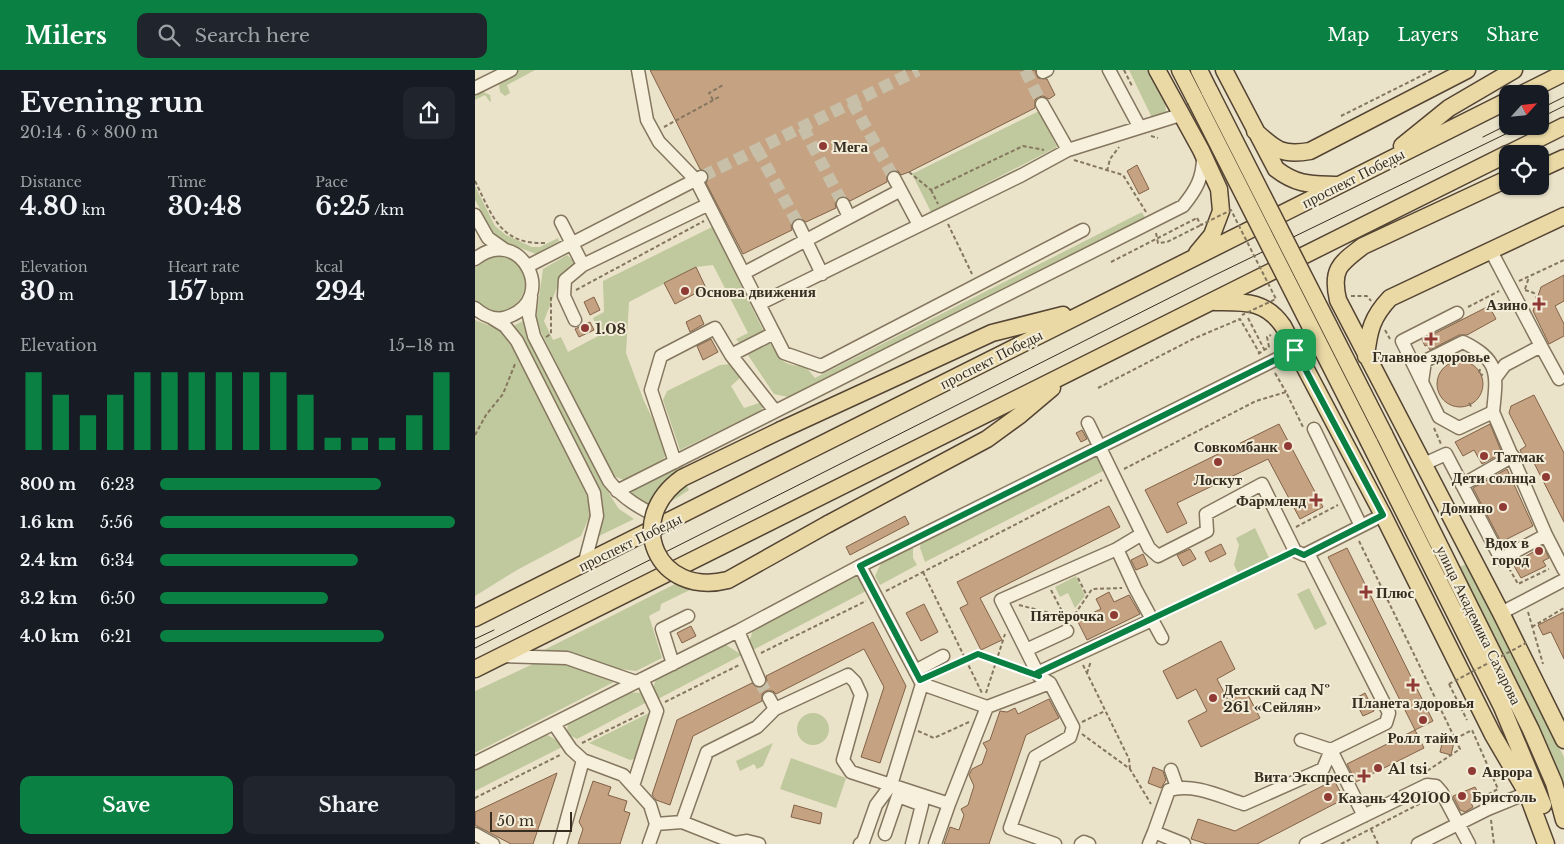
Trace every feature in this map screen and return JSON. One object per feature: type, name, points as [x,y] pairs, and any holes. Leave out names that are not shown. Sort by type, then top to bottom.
[{"type":"main road","points":[[1157,70],[1180,115],[1204,154],[1219,189],[1221,211],[1212,234],[1192,259]]},
{"type":"main road","points":[[1180,70],[1453,609],[1531,772],[1543,805],[1552,844]]},
{"type":"main road","name":"улица Академика Сахарова","points":[[1199,70],[1384,434],[1531,730],[1553,783],[1564,820]]},
{"type":"main road","points":[[1224,70],[1276,169],[1289,180],[1304,183],[1341,185]]},
{"type":"main road","points":[[1255,131],[1282,152],[1292,154],[1310,151],[1467,70]]},
{"type":"main road","points":[[1377,167],[1449,108],[1514,70]]},
{"type":"main road","points":[[1540,85],[1564,73]]},
{"type":"main road","name":"проспект Победы","points":[[475,618],[1499,105]]},
{"type":"main road","points":[[1526,145],[1564,126]]},
{"type":"main road","points":[[475,669],[1499,158]]},
{"type":"main road","points":[[1549,166],[1564,158]]},
{"type":"main road","points":[[1398,209],[1499,181]]},
{"type":"main road","points":[[1499,183],[1363,246],[1345,259],[1335,273],[1334,284],[1338,300],[1501,613],[1564,740]]},
{"type":"main road","points":[[1367,356],[1369,332],[1374,319],[1390,298],[1564,216]]},
{"type":"main road","points":[[1213,302],[1246,302],[1269,309],[1283,326],[1383,515],[1493,735],[1527,793],[1546,844]]},
{"type":"main road","points":[[1094,307],[992,333],[781,430],[682,478],[667,488],[657,505],[652,519],[652,535],[655,548],[662,561],[676,575],[690,582],[710,585],[728,580],[987,438],[1020,415],[1049,390],[1096,359]]},
{"type":"main road","points":[[1453,609],[1466,683]]},
{"type":"street","points":[[475,88],[511,70]]},
{"type":"street","points":[[638,70],[647,120],[659,142],[699,178],[711,210],[784,353],[821,366],[1083,230]]},
{"type":"street","points":[[1109,70],[1139,126]]},
{"type":"street","points":[[1042,104],[1068,150]]},
{"type":"street","points":[[759,304],[943,214],[1068,150],[1139,126],[1180,115]]},
{"type":"street","points":[[617,491],[1183,206],[1196,190],[1203,172],[1204,154]]},
{"type":"street","points":[[528,266],[699,178]]},
{"type":"street","points":[[893,178],[919,225]]},
{"type":"street","points":[[744,273],[805,239],[899,191]]},
{"type":"street","points":[[843,204],[849,217]]},
{"type":"street","points":[[575,320],[558,294],[565,280],[583,265],[711,210]]},
{"type":"street","points":[[475,215],[489,238],[505,250],[522,258],[528,266],[533,286],[529,316],[534,336],[609,481],[617,491],[639,508],[669,522]]},
{"type":"street","points":[[561,222],[583,265]]},
{"type":"street","points":[[799,226],[822,274]]},
{"type":"street","points":[[475,259],[482,253],[493,250],[505,250]]},
{"type":"street","points":[[1491,251],[1562,382]]},
{"type":"street","points":[[492,318],[504,318],[515,314],[524,307],[531,297]]},
{"type":"street","points":[[475,308],[505,326],[517,341],[594,493],[597,516],[583,565]]},
{"type":"street","points":[[1457,313],[1402,340],[1439,417],[1459,428],[1493,412]]},
{"type":"street","points":[[675,462],[651,390],[661,356],[715,328],[731,355],[775,411]]},
{"type":"street","points":[[731,355],[774,333]]},
{"type":"street","points":[[1422,382],[1425,361],[1463,342],[1484,352],[1496,377],[1493,412],[1546,535],[1561,565]]},
{"type":"street","points":[[1496,377],[1505,365],[1541,346]]},
{"type":"street","points":[[475,763],[738,631],[860,566],[1295,350]]},
{"type":"street","points":[[1088,423],[1149,548],[1158,556],[1207,531],[1206,514],[1262,484],[1285,533],[1302,552],[1389,713],[1386,723],[1331,750],[1323,769],[1244,804],[1194,788],[1169,790],[1151,838],[1185,844]]},
{"type":"street","points":[[1314,429],[1361,526]]},
{"type":"street","points":[[1424,464],[1446,454],[1501,559],[1546,535]]},
{"type":"street","points":[[1462,485],[1513,456]]},
{"type":"street","points":[[1302,552],[1383,515]]},
{"type":"street","points":[[1055,844],[1010,828],[1035,757],[1071,737],[1073,727],[1050,683],[1038,674],[1001,600],[1045,579],[1117,549],[1142,534]]},
{"type":"street","points":[[1117,549],[1135,588],[1162,638]]},
{"type":"street","points":[[860,566],[922,684],[909,727],[885,834]]},
{"type":"street","points":[[1501,613],[1564,580]]},
{"type":"street","points":[[673,664],[662,629],[688,616]]},
{"type":"street","points":[[1038,674],[1152,620]]},
{"type":"street","points":[[738,631],[759,680]]},
{"type":"street","points":[[1026,650],[1067,631]]},
{"type":"street","points":[[502,656],[567,658],[639,681],[657,711],[633,786]]},
{"type":"street","points":[[915,670],[945,662]]},
{"type":"street","points":[[682,822],[707,752],[757,727],[772,703],[847,675],[855,682],[861,695],[843,760],[851,772],[922,805],[911,844]]},
{"type":"street","points":[[922,684],[987,707],[1050,683]]},
{"type":"street","points":[[935,844],[987,707]]},
{"type":"street","points":[[554,724],[571,749],[583,760],[623,775],[650,805],[656,824],[649,844]]},
{"type":"street","points":[[1301,740],[1331,750],[1364,816]]},
{"type":"street","points":[[559,844],[583,760]]},
{"type":"street","points":[[1171,770],[1177,788]]},
{"type":"street","points":[[1305,844],[1427,785],[1436,786],[1442,793],[1469,844]]},
{"type":"street","points":[[860,844],[863,842],[876,805],[895,791],[949,804]]},
{"type":"street","points":[[1418,844],[1458,823],[1527,793]]},
{"type":"street","points":[[656,824],[682,822],[735,843],[747,841],[759,844]]},
{"type":"street","points":[[475,834],[493,844]]},
{"type":"street","points":[[1081,844],[1084,842],[1089,844]]},
{"type":"path","points":[[1341,116],[1433,70]]},
{"type":"path","points":[[713,100],[709,92],[723,85]]},
{"type":"path","points":[[664,127],[719,97]]},
{"type":"path","points":[[660,120],[669,134]]},
{"type":"path","points":[[1149,136],[1158,138]]},
{"type":"path","points":[[1107,171],[1114,151],[1120,146]]},
{"type":"path","points":[[475,181],[497,224],[503,231],[526,242],[547,243],[552,254]]},
{"type":"path","points":[[931,190],[977,285]]},
{"type":"path","points":[[544,339],[551,334],[551,302],[558,294],[654,250],[711,210]]},
{"type":"path","points":[[1098,388],[1193,339],[1240,319],[1241,315],[1276,299],[1231,210],[1167,242],[1158,243],[1156,233]]},
{"type":"path","points":[[1111,262],[1197,218],[1201,225]]},
{"type":"path","points":[[1525,290],[1534,293],[1537,299]]},
{"type":"path","points":[[551,302],[558,294]]},
{"type":"path","points":[[1344,298],[1355,294],[1367,296],[1372,304]]},
{"type":"path","points":[[1246,313],[1264,349]]},
{"type":"path","points":[[1240,319],[1258,354]]},
{"type":"path","points":[[1258,354],[1269,347],[1267,337],[1274,333]]},
{"type":"path","points":[[1258,354],[1265,355]]},
{"type":"path","points":[[475,436],[486,415],[503,394],[515,361]]},
{"type":"path","points":[[1271,367],[1286,392]]},
{"type":"path","points":[[1285,533],[1340,504]]},
{"type":"path","points":[[1152,620],[1302,552]]},
{"type":"path","points":[[1518,584],[1561,565]]},
{"type":"path","points":[[1073,567],[1087,596]]},
{"type":"path","points":[[923,572],[984,698],[1010,617]]},
{"type":"path","points":[[1045,579],[1068,624],[1092,589],[1135,588]]},
{"type":"path","points":[[1001,600],[1065,617]]},
{"type":"path","points":[[1532,627],[1564,608]]},
{"type":"path","points":[[1528,612],[1543,668]]},
{"type":"path","points":[[1467,720],[1449,684],[1526,644]]},
{"type":"path","points":[[945,662],[965,659],[978,654],[1038,674]]},
{"type":"path","points":[[1078,654],[1129,759],[1130,769]]},
{"type":"path","points":[[1105,711],[1073,727],[1130,769],[1159,816]]},
{"type":"path","points":[[909,727],[934,738],[964,722],[981,722]]},
{"type":"path","points":[[1455,739],[1472,730],[1498,789],[1483,797],[1488,809],[1494,844]]},
{"type":"path","points":[[1341,844],[1442,793]]},
{"type":"path","points":[[1364,816],[1378,844]]},
{"type":"green space","points":[[518,70],[535,70],[507,85],[510,93],[505,96],[500,92],[499,85],[504,77]]},
{"type":"green space","points":[[1129,70],[1149,70],[1165,100],[1166,111],[1160,121],[1154,122]]},
{"type":"green space","points":[[481,91],[490,95],[490,102],[485,95],[475,100],[475,93]]},
{"type":"green space","points":[[1039,111],[1057,147],[931,212],[912,174]]},
{"type":"green space","points":[[475,186],[495,226],[506,235],[532,247],[540,247],[558,238],[559,241],[536,254],[497,239],[475,200]]},
{"type":"green space","points":[[1142,212],[1146,220],[872,358],[837,372],[788,397],[774,394],[746,352],[768,340],[782,360],[791,365],[805,366],[815,378]]},
{"type":"green space","points":[[712,227],[764,332],[741,345],[736,339],[748,333],[713,265],[696,267],[629,302],[626,353],[644,401],[666,447],[665,457],[658,464],[624,480],[613,476],[541,332],[536,318],[543,269],[567,255],[575,262],[572,268],[563,272],[544,321],[553,340],[561,337],[568,352],[600,335],[593,318],[604,312],[603,281]]},
{"type":"green space","points":[[491,256],[512,260],[523,269],[526,282],[522,295],[514,306],[502,312],[489,311],[475,300],[475,267]]},
{"type":"green space","points":[[475,320],[501,330],[508,338],[586,494],[589,501],[590,515],[581,536],[517,570],[475,596]]},
{"type":"green space","points":[[523,321],[611,497],[619,509],[634,519],[597,537],[602,521],[602,501],[513,326]]},
{"type":"green space","points":[[731,364],[740,373],[740,378],[731,386],[744,408],[762,402],[764,406],[760,411],[680,450],[663,400],[667,391],[720,365]]},
{"type":"green space","points":[[1098,452],[1107,469],[925,562],[920,548],[921,541]]},
{"type":"green space","points":[[684,463],[681,474],[689,490],[674,500],[655,507],[644,506],[629,492]]},
{"type":"green space","points":[[1255,528],[1270,560],[1239,575],[1234,565],[1239,545],[1236,538]]},
{"type":"green space","points":[[913,545],[913,558],[917,565],[880,585],[875,576],[881,563]]},
{"type":"green space","points":[[1466,564],[1564,757],[1564,788],[1536,721],[1460,567]]},
{"type":"green space","points":[[853,576],[865,581],[870,589],[753,650],[749,642],[754,627]]},
{"type":"green space","points":[[1076,576],[1085,596],[1075,608],[1068,593],[1060,597],[1055,587]]},
{"type":"green space","points":[[679,582],[694,588],[661,604],[660,610],[649,616],[662,658],[636,671],[613,668],[571,652],[542,651]]},
{"type":"green space","points":[[1309,588],[1327,624],[1315,630],[1297,594]]},
{"type":"green space","points":[[723,643],[742,655],[656,700],[652,691],[657,676]]},
{"type":"green space","points":[[533,664],[567,664],[614,682],[475,753],[475,691]]},
{"type":"green space","points":[[622,692],[645,693],[649,701],[577,739],[567,734],[568,719]]},
{"type":"green space","points":[[653,711],[641,757],[630,760],[589,743]]},
{"type":"green space","points":[[813,713],[824,718],[829,729],[824,740],[813,745],[802,740],[797,729],[802,718]]},
{"type":"green space","points":[[544,733],[558,741],[562,747],[475,791],[475,768]]},
{"type":"green space","points":[[773,743],[763,766],[757,769],[754,764],[740,771],[736,761]]},
{"type":"green space","points":[[791,758],[846,778],[836,808],[780,789]]},
{"type":"building","name":"Мега","points":[[650,70],[1035,70],[1038,78],[1047,79],[1055,95],[1049,99],[1043,96],[1038,97],[1035,100],[1035,108],[909,172],[901,175],[898,171],[891,171],[887,174],[887,182],[850,201],[844,196],[839,197],[835,203],[836,208],[806,222],[800,218],[795,219],[791,225],[792,230],[743,254],[706,183],[709,178],[708,173],[700,169]]},
{"type":"building","points":[[1137,165],[1149,189],[1139,194],[1127,171]]},
{"type":"building","points":[[696,267],[706,288],[675,304],[664,283]]},
{"type":"building","points":[[1564,275],[1564,301],[1555,306],[1564,324],[1564,336],[1549,344],[1533,311],[1541,287]]},
{"type":"building","points":[[594,297],[600,310],[590,315],[584,302]]},
{"type":"building","points":[[1489,306],[1496,319],[1467,335],[1459,335],[1430,350],[1427,345],[1425,346],[1422,340]]},
{"type":"building","points":[[700,315],[704,324],[690,332],[686,322]]},
{"type":"building","points":[[590,322],[594,330],[579,337],[575,329]]},
{"type":"building","points":[[711,339],[718,352],[703,360],[697,346]]},
{"type":"building","points":[[1460,361],[1473,365],[1479,371],[1483,384],[1479,397],[1473,403],[1460,407],[1447,403],[1441,397],[1437,384],[1441,371],[1447,365]]},
{"type":"building","points":[[1534,395],[1564,453],[1564,522],[1532,459],[1528,461],[1524,459],[1520,450],[1526,446],[1509,413],[1511,406]]},
{"type":"building","points":[[1279,424],[1323,507],[1300,519],[1268,459],[1177,503],[1187,523],[1167,533],[1145,490]]},
{"type":"building","points":[[1490,424],[1502,453],[1482,464],[1474,450],[1463,456],[1455,442]]},
{"type":"building","points":[[1082,430],[1087,439],[1081,442],[1076,433]]},
{"type":"building","name":"Домино","points":[[1507,469],[1533,526],[1501,542],[1473,488]]},
{"type":"building","points":[[1109,506],[1120,527],[980,598],[1002,640],[981,650],[960,608],[968,604],[957,582]]},
{"type":"building","points":[[905,516],[909,524],[850,555],[846,547]]},
{"type":"building","points":[[1221,544],[1226,554],[1210,562],[1205,552]]},
{"type":"building","points":[[1543,546],[1549,558],[1543,561],[1546,566],[1521,578],[1513,564]]},
{"type":"building","points":[[1347,548],[1433,721],[1415,730],[1328,557]]},
{"type":"building","points":[[1190,549],[1196,559],[1183,566],[1177,555]]},
{"type":"building","points":[[1143,554],[1148,565],[1136,570],[1131,560]]},
{"type":"building","points":[[1109,592],[1114,602],[1129,595],[1140,614],[1087,640],[1077,620],[1101,609],[1096,599]]},
{"type":"building","points":[[924,604],[938,632],[921,641],[906,613]]},
{"type":"building","points":[[1564,612],[1564,659],[1551,632],[1543,635],[1538,625]]},
{"type":"building","points":[[873,622],[906,686],[880,763],[861,757],[884,687],[864,649],[776,694],[773,691],[766,691],[762,694],[762,701],[693,736],[670,805],[656,800],[652,795],[677,720],[752,683],[758,688],[763,687],[767,681],[766,676]]},
{"type":"building","points":[[691,626],[696,636],[682,643],[677,633]]},
{"type":"building","points":[[1221,641],[1235,669],[1217,679],[1228,700],[1246,691],[1260,718],[1201,747],[1188,721],[1207,711],[1196,689],[1177,699],[1163,671]]},
{"type":"building","points":[[1365,693],[1374,711],[1363,716],[1354,699]]},
{"type":"building","points":[[1049,699],[1059,718],[1026,735],[989,844],[944,844],[950,827],[959,830],[964,815],[961,809],[968,805],[974,786],[969,775],[972,769],[982,764],[987,750],[983,743],[990,740],[1000,711],[1007,712],[1015,708],[1018,714]]},
{"type":"building","points":[[1415,730],[1424,748],[1356,782],[1347,764]]},
{"type":"building","points":[[1444,735],[1455,738],[1451,755],[1440,752]]},
{"type":"building","points":[[1153,767],[1163,771],[1166,780],[1161,788],[1148,783]]},
{"type":"building","points":[[557,773],[533,844],[511,844],[475,825],[475,812]]},
{"type":"building","points":[[1334,780],[1344,799],[1257,844],[1207,844],[1191,839],[1198,819],[1235,831]]},
{"type":"building","points":[[593,781],[611,787],[608,795],[627,801],[624,811],[630,813],[620,844],[578,844],[583,829],[579,822]]},
{"type":"building","points":[[1475,787],[1480,796],[1470,801],[1473,807],[1465,812],[1460,810],[1453,796]]},
{"type":"building","points":[[794,805],[822,813],[820,824],[791,817]]},
{"type":"tunnel","points":[[703,176],[918,70]]},
{"type":"tunnel","points":[[1025,70],[1042,104]]},
{"type":"tunnel","points":[[852,102],[894,178]]},
{"type":"tunnel","points":[[803,127],[843,204]]},
{"type":"tunnel","points":[[757,149],[799,226]]},
{"type":"tunnel","points":[[759,680],[769,698]]},
{"type":"tram line","points":[[1549,104],[1564,97]]},
{"type":"tram line","points":[[1549,114],[1564,106]]},
{"type":"tram line","points":[[1483,137],[1499,129]]},
{"type":"tram line","points":[[475,648],[1213,276],[1503,135]]},
{"type":"tram line","points":[[475,639],[494,630]]},
{"type":"place","name":"Мега","points":[[823,146]]},
{"type":"place","name":"Основа движения","points":[[685,291]]},
{"type":"place","name":"Азино","points":[[1539,304]]},
{"type":"place","name":"1.08","points":[[585,328]]},
{"type":"place","name":"Главное здоровье","points":[[1431,339]]},
{"type":"place","name":"Совкомбанк","points":[[1288,446]]},
{"type":"place","name":"Татмак","points":[[1484,456]]},
{"type":"place","name":"Лоскут","points":[[1218,462]]},
{"type":"place","name":"Дети солнца","points":[[1546,477]]},
{"type":"place","name":"Фармленд","points":[[1316,500]]},
{"type":"place","name":"Домино","points":[[1503,507]]},
{"type":"place","name":"Вдох в город","points":[[1539,551]]},
{"type":"place","name":"Плюс","points":[[1366,592]]},
{"type":"place","name":"Пятёрочка","points":[[1114,615]]},
{"type":"place","name":"Планета здоровья","points":[[1413,685]]},
{"type":"place","name":"Детский сад № 261 «Сейлян»","points":[[1213,698]]},
{"type":"place","name":"Ролл тайм","points":[[1423,720]]},
{"type":"place","name":"Al tsi","points":[[1378,768]]},
{"type":"place","name":"Аврора","points":[[1472,771]]},
{"type":"place","name":"Вита Экспресс","points":[[1364,776]]},
{"type":"place","name":"Бристоль","points":[[1462,796]]},
{"type":"place","name":"Казань 420100","points":[[1328,797]]},
{"type":"route","points":[[1295,350],[1383,515],[1304,555],[1295,551],[1037,673],[1039,676],[978,654],[920,680],[860,566],[1295,350]]}]
